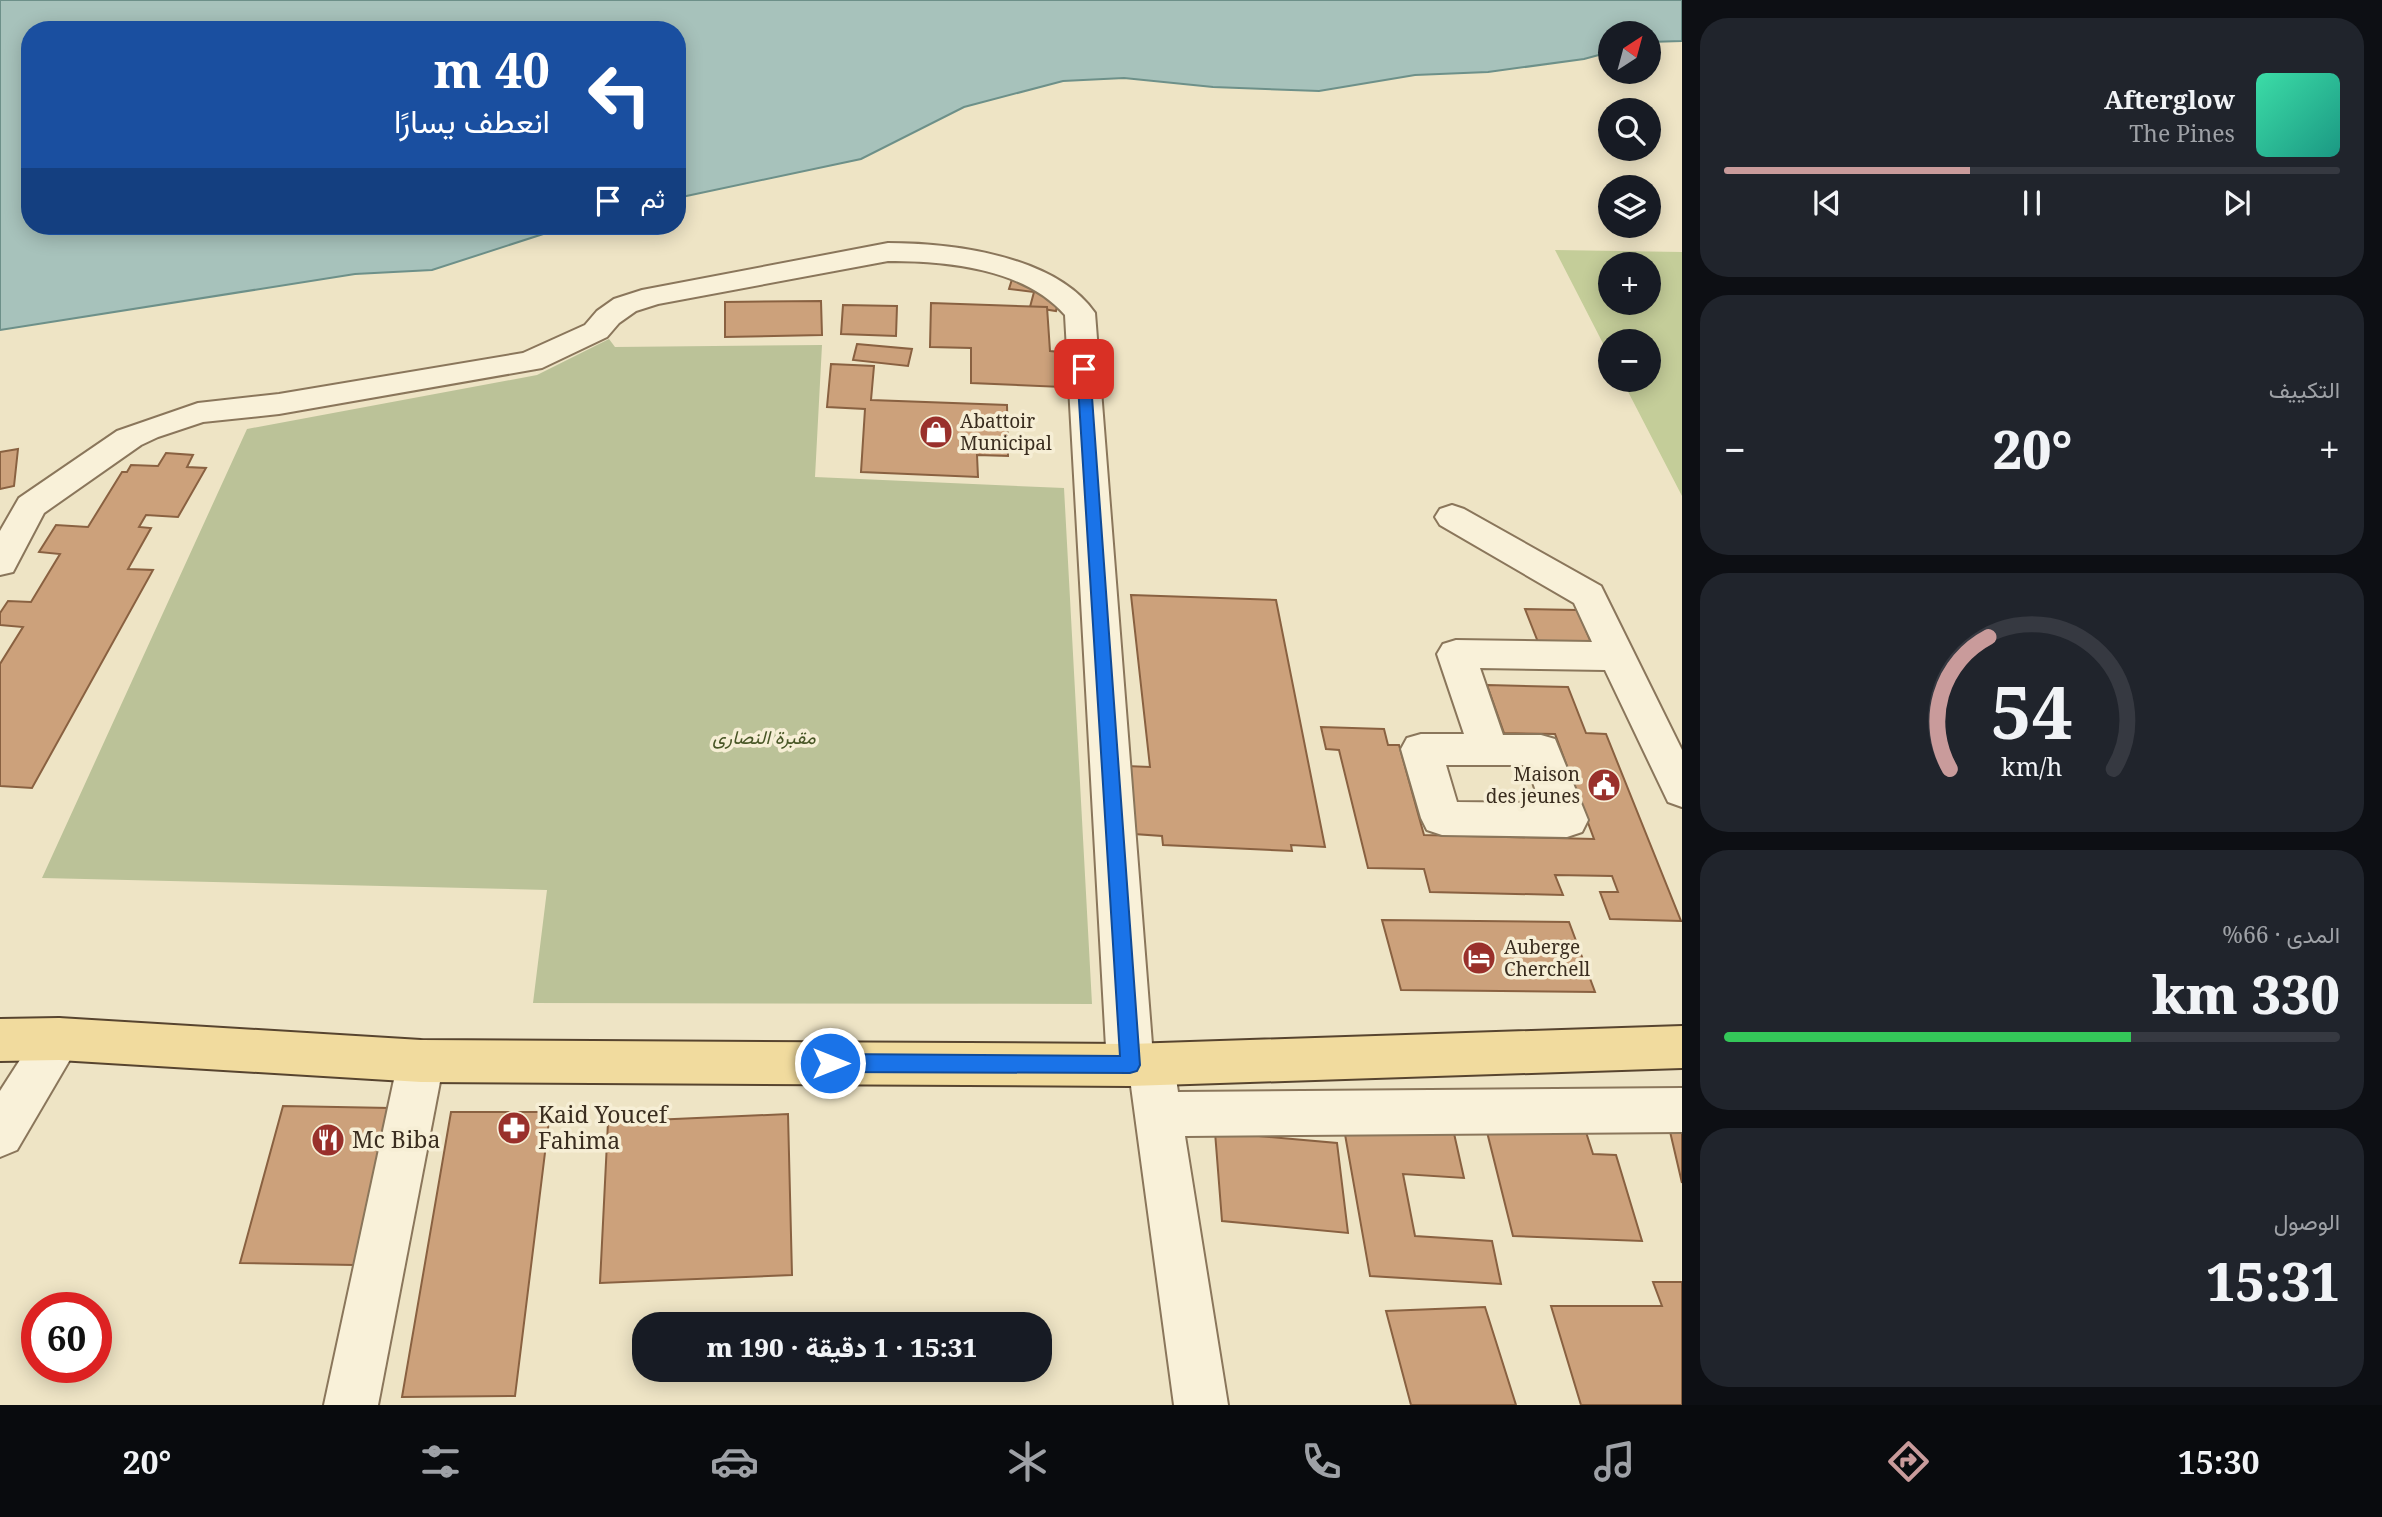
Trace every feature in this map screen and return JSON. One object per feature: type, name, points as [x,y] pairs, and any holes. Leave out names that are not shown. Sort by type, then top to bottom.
[{"type":"main road","points":[[0,1041],[59,1040],[421,1060],[1141,1065],[1682,1047]]},
{"type":"street","points":[[0,564],[31,506],[129,438],[198,413],[279,404],[531,361],[596,331],[608,317],[625,305],[652,296],[888,252],[953,255],[988,262],[1040,281],[1062,293],[1080,313],[1141,1065],[1157,1114],[1201,1405]]},
{"type":"street","points":[[1452,517],[1588,595],[1682,791]]},
{"type":"street","points":[[1489,750],[1456,654],[1617,656]]},
{"type":"street","points":[[0,1135],[59,1040]]},
{"type":"street","points":[[351,1405],[421,1060]]},
{"type":"street","points":[[1157,1114],[1682,1110]]},
{"type":"green space","points":[[1555,250],[1682,252],[1682,496],[1628,392],[1661,392],[1661,329],[1598,329],[1598,334]]},
{"type":"green space","name":"مقبرة النصارى","points":[[609,339],[615,347],[822,345],[815,477],[1064,488],[1092,1004],[533,1003],[547,890],[42,878],[247,429],[537,375]]},
{"type":"water","points":[[0,0],[1682,0],[1682,41],[1661,42],[1661,21],[1598,21],[1598,55],[1584,59],[1488,72],[1415,75],[1319,91],[1213,87],[1124,78],[1063,81],[964,107],[861,159],[686,196],[686,21],[21,21],[21,235],[540,235],[432,270],[355,274],[0,330]]},
{"type":"building","points":[[1013,276],[1063,282],[1056,311],[1030,307],[1034,292],[1009,289]]},
{"type":"building","points":[[821,301],[822,335],[725,337],[725,302]]},
{"type":"building","points":[[931,303],[1047,307],[1050,351],[1060,352],[1062,387],[971,383],[971,348],[930,347]]},
{"type":"building","points":[[843,305],[897,306],[896,336],[841,334]]},
{"type":"building","points":[[857,344],[912,349],[908,366],[853,360]]},
{"type":"building","name":"Abattoir Municipal","points":[[831,364],[874,366],[871,400],[1007,405],[1008,456],[977,455],[978,477],[861,472],[865,409],[827,407]]},
{"type":"building","points":[[18,449],[14,486],[0,489],[0,452]]},
{"type":"building","points":[[166,453],[193,455],[187,467],[206,468],[178,517],[146,515],[139,527],[151,528],[128,569],[153,570],[32,788],[0,786],[0,664],[23,627],[0,625],[0,613],[8,601],[31,602],[60,554],[39,552],[56,525],[88,527],[122,472],[127,472],[131,465],[158,466]]},
{"type":"building","points":[[1131,595],[1276,600],[1325,847],[1291,845],[1292,851],[1163,845],[1162,836],[1134,834],[1127,766],[1150,767]]},
{"type":"building","points":[[1525,609],[1577,610],[1591,642],[1538,642]]},
{"type":"building","points":[[1487,685],[1568,687],[1586,733],[1606,734],[1681,921],[1610,919],[1600,892],[1618,892],[1612,876],[1555,875],[1563,895],[1430,892],[1424,869],[1368,868],[1339,750],[1326,749],[1321,727],[1384,729],[1388,745],[1399,745],[1424,835],[1594,839],[1555,734],[1504,733]]},
{"type":"building","points":[[1382,920],[1569,922],[1595,992],[1401,990]]},
{"type":"building","points":[[283,1106],[390,1108],[354,1265],[240,1263]]},
{"type":"building","points":[[451,1112],[550,1112],[515,1396],[402,1397]]},
{"type":"building","points":[[788,1114],[792,1275],[600,1283],[608,1122]]},
{"type":"building","points":[[1343,1123],[1453,1129],[1464,1178],[1403,1174],[1415,1236],[1492,1241],[1501,1284],[1370,1276]]},
{"type":"building","points":[[1668,1123],[1682,1125],[1682,1183]]},
{"type":"building","points":[[1485,1124],[1585,1129],[1593,1154],[1616,1155],[1642,1241],[1513,1236]]},
{"type":"building","points":[[1215,1132],[1337,1143],[1348,1233],[1222,1221]]},
{"type":"building","points":[[1653,1282],[1682,1282],[1682,1405],[1581,1405],[1551,1306],[1662,1306]]},
{"type":"building","points":[[1485,1307],[1516,1405],[1411,1405],[1386,1311]]},
{"type":"place","name":"Abattoir Municipal","points":[[936,432]]},
{"type":"place","name":"Maison des jeunes","points":[[1604,785]]},
{"type":"place","name":"Auberge Cherchell","points":[[1479,958]]},
{"type":"place","name":"Kaid Youcef Fahima","points":[[514,1128]]},
{"type":"place","name":"Mc Biba","points":[[328,1140]]},
{"type":"route","points":[[830,1063],[1130,1065],[1084,369]]}]
